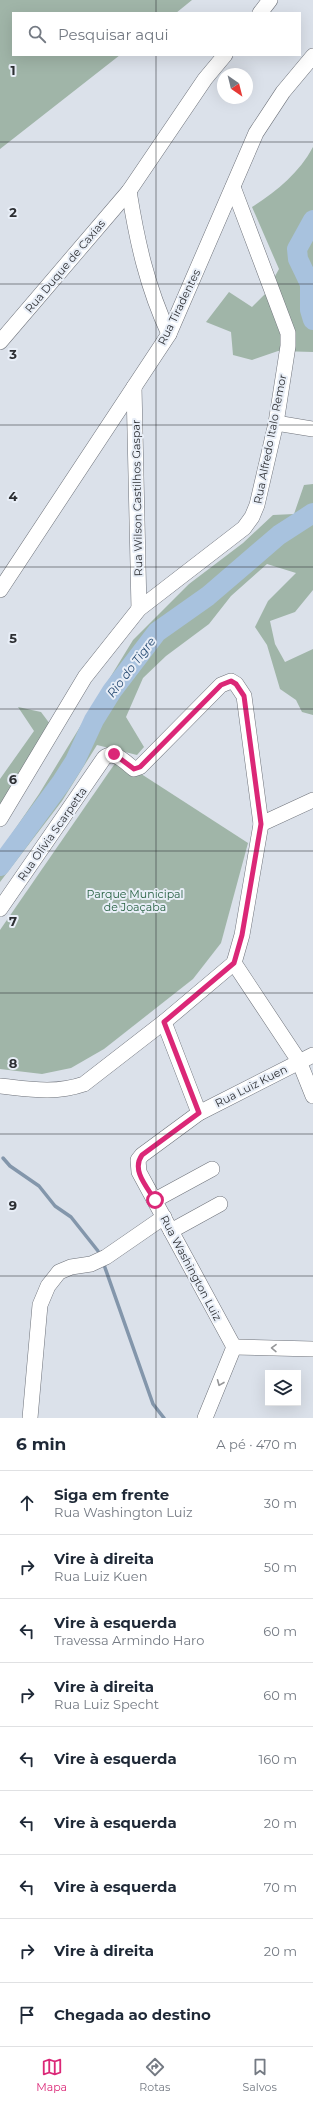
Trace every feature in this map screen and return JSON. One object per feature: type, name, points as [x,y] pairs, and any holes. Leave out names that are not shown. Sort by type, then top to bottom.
[{"type":"street","points":[[261,12],[270,0]]},
{"type":"street","name":"Rua Duque de Caxias","points":[[0,342],[129,190],[205,79],[224,56]]},
{"type":"street","name":"Rua Tiradentes","points":[[0,590],[169,334],[256,133],[283,92],[313,56]]},
{"type":"street","name":"Rua Alfredo Italo Remor","points":[[0,819],[85,677],[139,609],[244,528],[257,505],[276,423],[288,346],[288,333],[233,188]]},
{"type":"street","points":[[129,190],[143,266],[154,303],[169,334]]},
{"type":"street","name":"Rua Wilson Castilhos Gaspar","points":[[134,387],[139,609]]},
{"type":"street","points":[[276,423],[313,429]]},
{"type":"street","name":"Rua Olívia Scarpetta","points":[[0,909],[104,758],[108,755],[114,754],[134,769],[140,767],[221,685],[231,681],[236,684],[244,696],[261,824]]},
{"type":"street","points":[[0,1086],[51,1091],[68,1089],[84,1084],[164,1022],[234,963],[242,935],[261,824],[313,800]]},
{"type":"street","points":[[234,963],[299,1061],[313,1096]]},
{"type":"street","points":[[164,1022],[199,1113]]},
{"type":"street","name":"Rua Luiz Kuen","points":[[137,1167],[138,1160],[142,1155],[199,1113],[313,1055]]},
{"type":"street","name":"Rua Washington Luiz","points":[[137,1167],[234,1347]]},
{"type":"street","points":[[155,1200],[212,1169]]},
{"type":"street","points":[[171,1231],[220,1204]]},
{"type":"street","points":[[30,1418],[40,1305],[48,1286],[59,1272],[71,1267],[91,1264],[106,1257],[164,1217]]},
{"type":"street","points":[[205,1418],[234,1347],[313,1348]]},
{"type":"green space","points":[[0,0],[192,0],[177,12],[12,12],[12,56],[119,56],[0,149]]},
{"type":"green space","points":[[313,147],[313,352],[278,351],[252,360],[233,355],[231,332],[206,322],[229,292],[252,307],[265,294],[279,269],[252,207],[287,181],[301,165]]},
{"type":"green space","points":[[313,484],[313,590],[295,612],[270,621],[275,644],[285,662],[313,649],[313,715],[302,712],[296,700],[280,689],[267,645],[255,627],[268,601],[296,573],[267,564],[231,596],[209,624],[166,656],[143,678],[126,717],[144,747],[137,755],[97,745],[62,801],[0,882],[0,851],[39,794],[133,640],[189,584],[243,543],[273,515],[294,514],[304,485]]},
{"type":"green space","points":[[18,707],[41,712],[53,728],[0,818],[0,779],[34,731]]},
{"type":"green space","name":"Parque Municipal de Joaçaba","points":[[118,759],[248,843],[221,943],[193,979],[104,1049],[71,1068],[42,1074],[0,1069],[0,930]]},
{"type":"waterway","name":"Rio do Tigre","points":[[313,220],[297,249],[298,259],[310,284],[310,310],[313,320]]},
{"type":"waterway","name":"Rio do Tigre","points":[[0,866],[61,783],[75,761],[94,720],[112,691],[157,632],[208,596],[279,535],[313,513]]},
{"type":"waterway","points":[[3,1158],[10,1166],[39,1186],[55,1206],[71,1217],[98,1251]]},
{"type":"waterway","points":[[103,1262],[153,1404],[164,1418]]},
{"type":"route","points":[[114,754],[134,769],[140,767],[225,682],[231,681],[236,684],[244,696],[261,824],[242,935],[234,963],[164,1022],[199,1113],[142,1155],[138,1160],[137,1167],[139,1172],[155,1200]]}]
